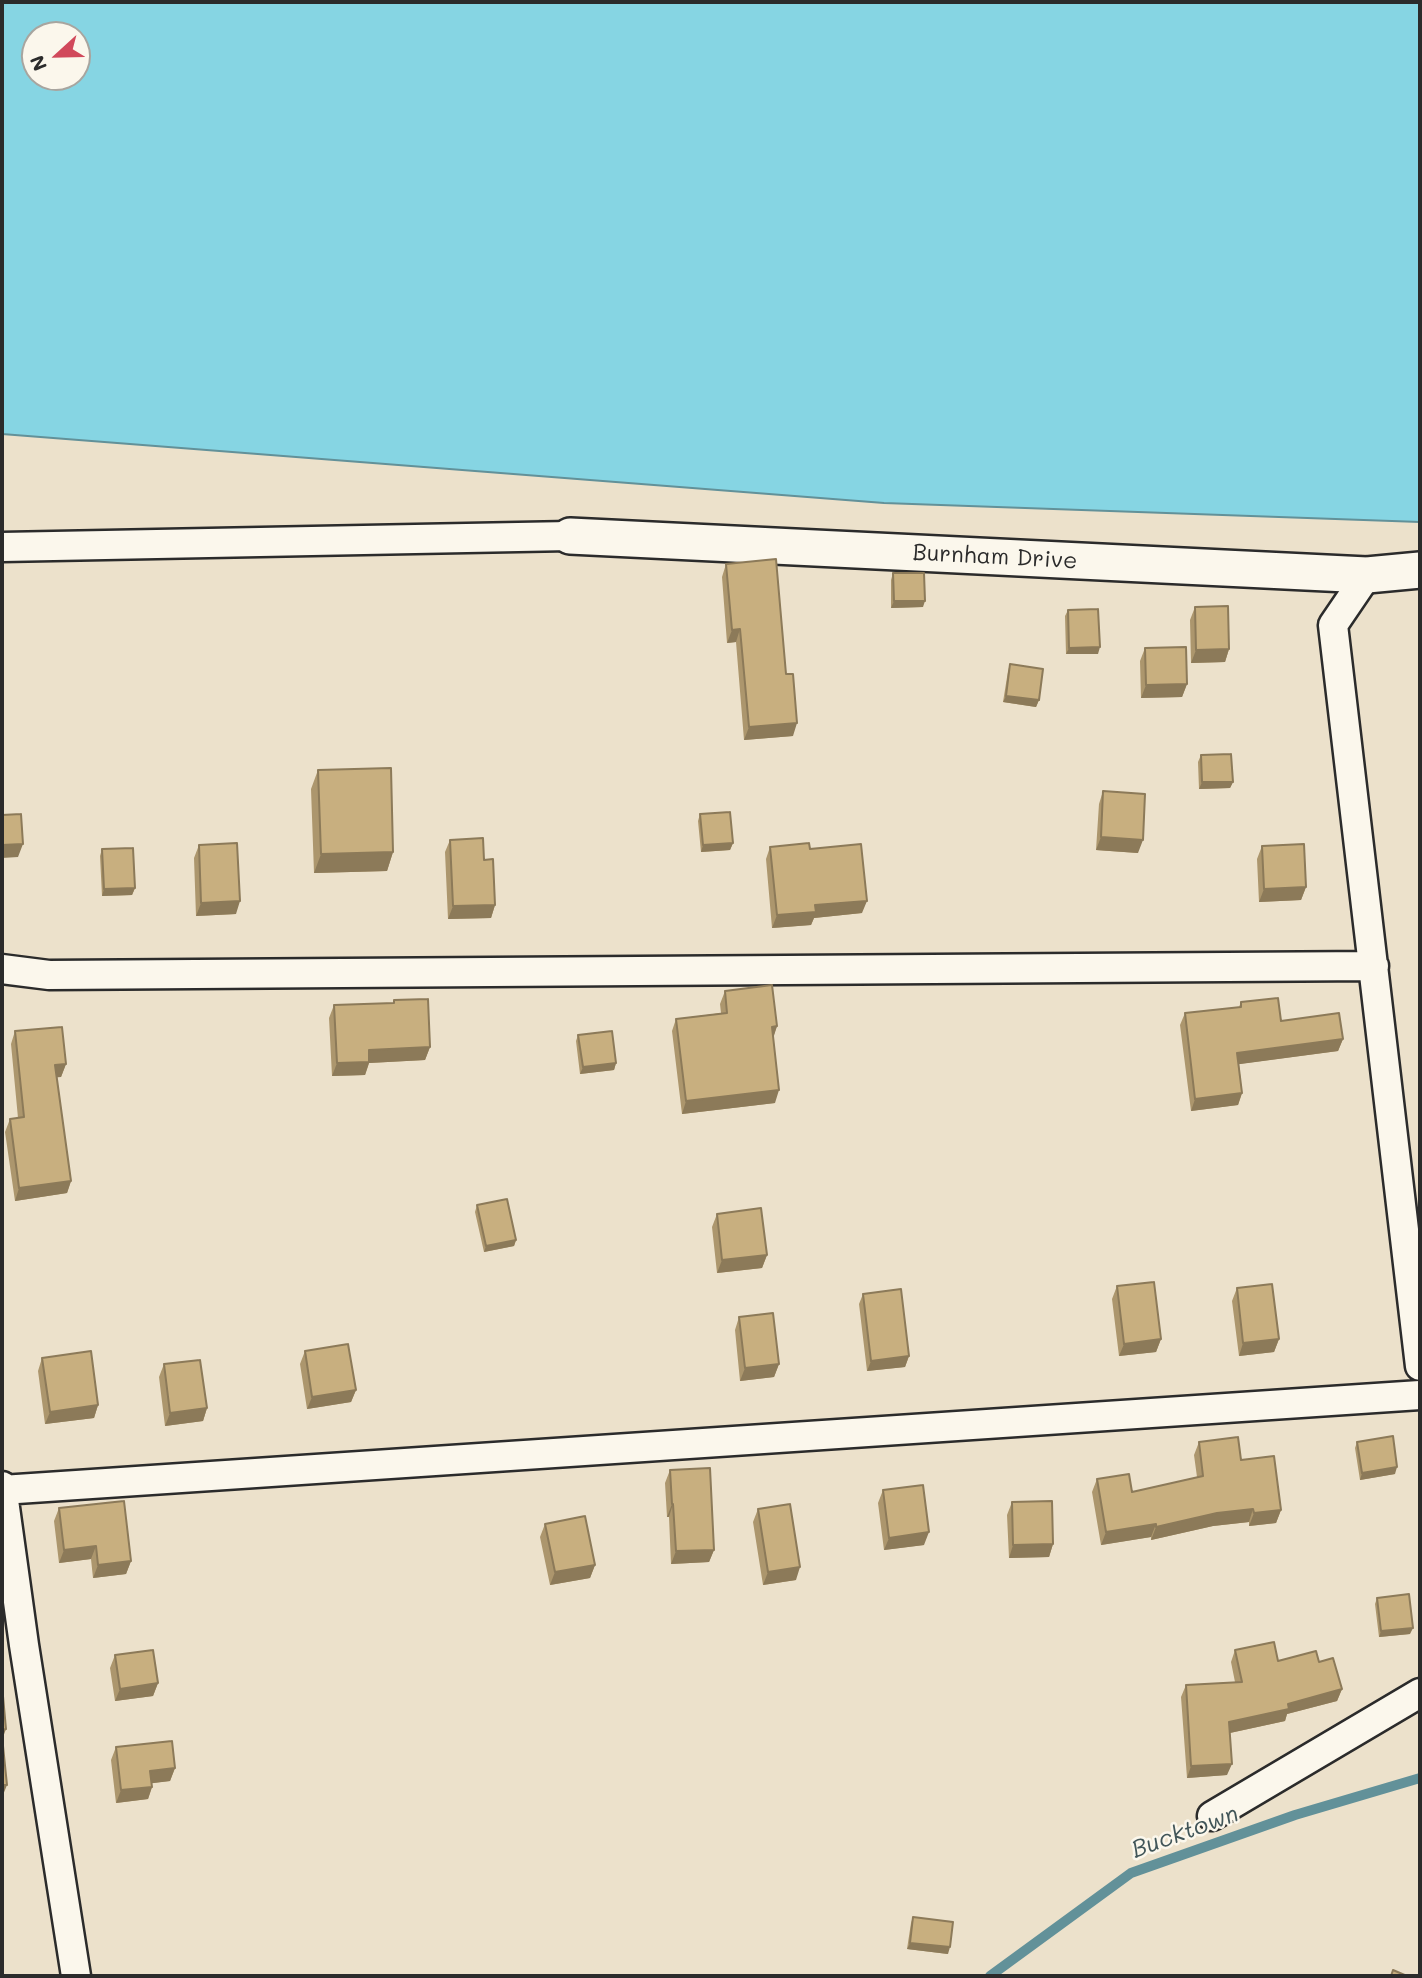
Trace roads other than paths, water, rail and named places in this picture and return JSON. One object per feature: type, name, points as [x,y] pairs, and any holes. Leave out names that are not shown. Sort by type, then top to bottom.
[{"type":"street","points":[[2,547],[570,536]]},
{"type":"street","name":"Burnham Drive","points":[[570,536],[1367,575],[1420,570]]},
{"type":"street","points":[[1367,575],[1334,625],[1420,1366]]},
{"type":"street","points":[[2,970],[63,975],[1374,966]]},
{"type":"street","points":[[76,1976],[13,1645],[2,1488],[1420,1395]]},
{"type":"street","points":[[1213,1816],[1420,1693]]},
{"type":"water","points":[[2,2],[1420,2],[1420,522],[884,503],[2,434]]},
{"type":"waterway","name":"Bucktown","points":[[990,1976],[1131,1873],[1295,1815],[1420,1778]]}]
